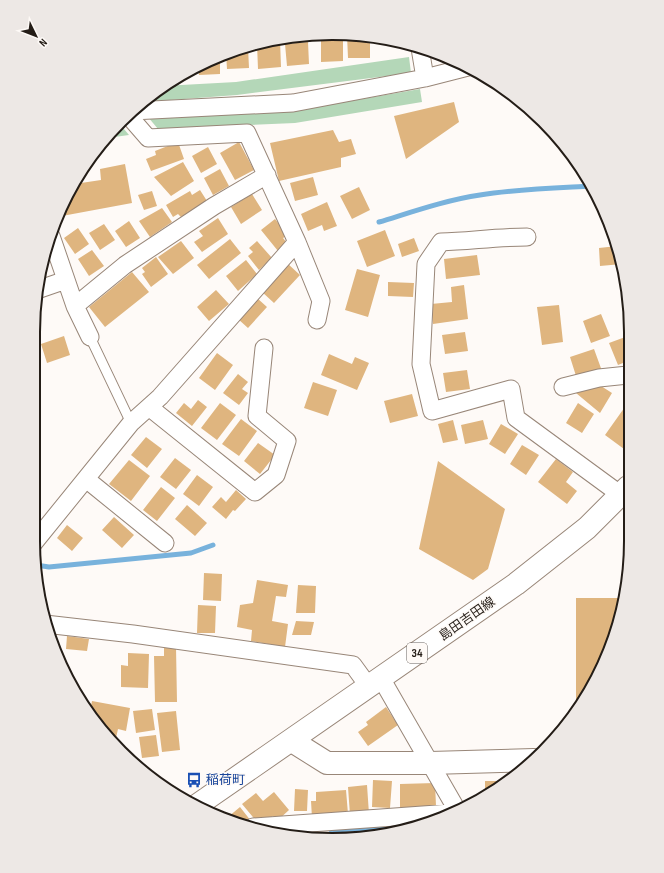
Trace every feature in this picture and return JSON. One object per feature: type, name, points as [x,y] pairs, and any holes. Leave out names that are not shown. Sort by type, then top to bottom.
[{"type":"main road","name":"島田吉田線","points":[[203,803],[516,584],[587,528],[624,492]]},
{"type":"main road","points":[[292,741],[327,763],[430,763],[526,760]]},
{"type":"street","points":[[421,54],[425,78]]},
{"type":"street","points":[[139,112],[293,104],[425,78],[459,69]]},
{"type":"street","points":[[132,120],[148,138],[247,133],[298,242],[322,301],[317,320]]},
{"type":"street","points":[[75,306],[132,261],[214,206],[267,175]]},
{"type":"street","points":[[527,237],[500,237],[468,241],[441,242],[426,264],[421,364],[432,411],[511,389],[516,418],[624,490]]},
{"type":"street","points":[[54,242],[75,306],[90,337]]},
{"type":"street","points":[[40,535],[131,424],[160,397],[298,242]]},
{"type":"street","points":[[43,288],[66,280]]},
{"type":"street","points":[[149,407],[255,492],[276,474],[287,441],[257,416],[264,348]]},
{"type":"street","points":[[563,387],[599,378],[624,375]]},
{"type":"street","points":[[86,479],[165,543]]},
{"type":"street","points":[[52,625],[140,635],[352,665],[375,683],[430,763],[455,806]]},
{"type":"street","points":[[270,826],[436,814]]},
{"type":"lane","points":[[90,337],[131,424]]},
{"type":"green space","points":[[409,57],[411,73],[237,95],[152,101],[176,85],[236,82]]},
{"type":"green space","points":[[420,89],[422,102],[295,123],[158,129],[148,117],[292,111]]},
{"type":"green space","points":[[123,128],[129,135],[114,137]]},
{"type":"building","points":[[321,41],[343,41],[343,61],[321,62]]},
{"type":"building","points":[[347,41],[370,42],[370,58],[348,58]]},
{"type":"building","points":[[308,42],[309,64],[287,66],[285,44]]},
{"type":"building","points":[[280,45],[281,67],[258,69],[257,50]]},
{"type":"building","points":[[248,52],[249,68],[227,69],[226,60]]},
{"type":"building","points":[[220,62],[220,74],[199,75],[199,72]]},
{"type":"building","points":[[454,102],[459,122],[406,159],[394,116]]},
{"type":"building","points":[[333,130],[339,142],[351,139],[356,154],[341,158],[341,167],[279,181],[270,143]]},
{"type":"building","points":[[178,142],[184,159],[151,171],[146,159],[156,155],[155,151]]},
{"type":"building","points":[[239,142],[254,170],[235,180],[220,153]]},
{"type":"building","points":[[208,147],[217,164],[201,173],[192,156]]},
{"type":"building","points":[[183,162],[194,181],[171,196],[154,177]]},
{"type":"building","points":[[125,164],[132,203],[64,216],[81,183],[101,180],[100,169]]},
{"type":"building","points":[[220,169],[229,186],[213,195],[204,178]]},
{"type":"building","points":[[313,177],[318,195],[295,201],[290,183]]},
{"type":"building","points":[[359,187],[370,210],[352,219],[340,196]]},
{"type":"building","points":[[200,190],[207,201],[181,217],[178,214],[173,217],[166,205],[190,191],[192,195]]},
{"type":"building","points":[[152,191],[157,206],[144,210],[138,195]]},
{"type":"building","points":[[252,194],[262,210],[241,224],[231,207]]},
{"type":"building","points":[[327,202],[337,226],[324,231],[322,225],[308,231],[301,214]]},
{"type":"building","points":[[162,208],[172,222],[150,237],[139,221]]},
{"type":"building","points":[[218,218],[228,234],[202,252],[194,242],[203,236],[199,231]]},
{"type":"building","points":[[275,219],[288,235],[283,238],[287,243],[278,251],[261,230]]},
{"type":"building","points":[[129,221],[140,238],[126,247],[115,231]]},
{"type":"building","points":[[104,224],[115,240],[100,250],[89,233]]},
{"type":"building","points":[[78,228],[89,244],[75,254],[64,238]]},
{"type":"building","points":[[385,230],[395,256],[367,267],[357,241]]},
{"type":"building","points":[[414,238],[419,251],[402,257],[398,244]]},
{"type":"building","points":[[230,239],[241,253],[209,279],[197,265]]},
{"type":"building","points":[[181,241],[194,258],[173,274],[158,257]]},
{"type":"building","points":[[257,241],[272,258],[259,270],[248,256],[253,252],[249,248]]},
{"type":"building","points":[[611,247],[616,265],[600,266],[599,248]]},
{"type":"building","points":[[92,250],[104,266],[89,276],[78,259]]},
{"type":"building","points":[[477,255],[480,275],[446,279],[444,259]]},
{"type":"building","points":[[156,257],[168,274],[151,287],[142,274],[145,272],[142,268]]},
{"type":"building","points":[[246,260],[257,274],[238,291],[226,276]]},
{"type":"building","points":[[287,263],[300,275],[274,303],[261,291]]},
{"type":"building","points":[[357,269],[380,275],[368,317],[345,310]]},
{"type":"building","points":[[132,272],[149,292],[105,327],[89,307]]},
{"type":"building","points":[[388,282],[414,283],[413,297],[388,296]]},
{"type":"building","points":[[464,285],[468,319],[433,324],[431,304],[452,302],[451,287]]},
{"type":"building","points":[[216,290],[229,304],[209,321],[197,307]]},
{"type":"building","points":[[257,298],[267,307],[248,328],[238,319]]},
{"type":"building","points":[[559,305],[563,342],[542,345],[537,307]]},
{"type":"building","points":[[601,314],[610,336],[591,343],[583,321]]},
{"type":"building","points":[[465,332],[468,351],[445,354],[442,335]]},
{"type":"building","points":[[64,336],[70,355],[47,363],[41,344]]},
{"type":"building","points":[[624,337],[624,363],[618,365],[609,343]]},
{"type":"building","points":[[594,349],[602,371],[577,379],[570,357]]},
{"type":"building","points":[[217,353],[233,365],[215,390],[199,378]]},
{"type":"building","points":[[329,354],[352,364],[355,357],[369,363],[357,390],[321,375]]},
{"type":"building","points":[[467,370],[470,389],[446,392],[443,373]]},
{"type":"building","points":[[238,374],[248,382],[242,389],[248,393],[239,405],[223,393]]},
{"type":"building","points":[[313,382],[337,390],[328,416],[304,408]]},
{"type":"building","points":[[601,386],[612,393],[600,413],[576,393]]},
{"type":"building","points":[[412,394],[418,416],[390,423],[384,401]]},
{"type":"building","points":[[198,400],[207,407],[192,426],[176,413],[184,403],[191,409]]},
{"type":"building","points":[[220,403],[236,415],[217,440],[201,428]]},
{"type":"building","points":[[578,403],[594,414],[582,433],[566,423]]},
{"type":"building","points":[[624,408],[624,449],[605,435]]},
{"type":"building","points":[[241,419],[257,431],[239,456],[222,444]]},
{"type":"building","points":[[453,420],[458,440],[443,443],[438,424]]},
{"type":"building","points":[[483,420],[488,439],[465,444],[461,425]]},
{"type":"building","points":[[501,424],[518,434],[505,454],[489,444]]},
{"type":"building","points":[[146,437],[162,449],[147,468],[131,455]]},
{"type":"building","points":[[258,443],[275,455],[260,474],[244,461]]},
{"type":"building","points":[[522,445],[539,455],[526,475],[510,464]]},
{"type":"building","points":[[175,458],[191,470],[176,489],[160,477]]},
{"type":"building","points":[[556,459],[573,472],[566,482],[577,491],[567,504],[538,482]]},
{"type":"building","points":[[129,460],[150,476],[131,501],[109,484]]},
{"type":"building","points":[[438,461],[505,509],[488,569],[473,580],[419,549]]},
{"type":"building","points":[[197,475],[213,487],[199,506],[183,494]]},
{"type":"building","points":[[161,487],[175,498],[157,521],[143,510]]},
{"type":"building","points":[[236,490],[246,499],[235,511],[233,510],[226,519],[212,507],[221,497],[226,502]]},
{"type":"building","points":[[187,505],[207,523],[195,536],[175,519]]},
{"type":"building","points":[[114,517],[134,535],[122,548],[102,530]]},
{"type":"building","points":[[67,525],[83,538],[72,551],[57,538]]},
{"type":"building","points":[[204,573],[222,574],[221,601],[203,600]]},
{"type":"building","points":[[257,580],[288,585],[286,597],[276,596],[272,621],[288,624],[285,647],[251,641],[252,630],[237,627],[240,605],[253,603]]},
{"type":"building","points":[[298,585],[316,586],[315,613],[296,613]]},
{"type":"building","points":[[576,598],[618,598],[609,635],[602,653],[576,701]]},
{"type":"building","points":[[198,605],[216,606],[215,633],[197,633]]},
{"type":"building","points":[[296,621],[314,622],[311,635],[292,635]]},
{"type":"building","points":[[67,636],[89,639],[87,651],[66,649]]},
{"type":"building","points":[[164,647],[176,647],[177,702],[155,702],[154,656],[164,656]]},
{"type":"building","points":[[128,653],[149,654],[148,688],[121,687],[121,665],[128,666]]},
{"type":"building","points":[[92,701],[130,708],[126,731],[118,729],[116,738],[91,706]]},
{"type":"building","points":[[386,707],[398,725],[368,746],[358,732],[368,725],[366,722]]},
{"type":"building","points":[[152,709],[155,730],[136,733],[133,711]]},
{"type":"building","points":[[176,711],[180,750],[162,752],[157,713]]},
{"type":"building","points":[[156,735],[159,756],[142,758],[139,737]]},
{"type":"building","points":[[373,780],[392,781],[390,808],[372,807]]},
{"type":"building","points":[[485,781],[498,781],[494,784],[485,790]]},
{"type":"building","points":[[435,783],[436,806],[400,808],[400,784]]},
{"type":"building","points":[[367,785],[369,814],[350,815],[348,787]]},
{"type":"building","points":[[295,789],[308,790],[307,811],[294,811]]},
{"type":"building","points":[[346,790],[348,814],[312,818],[311,801],[316,801],[316,792]]},
{"type":"building","points":[[274,792],[289,810],[277,821],[273,816],[266,821],[263,817],[257,822],[242,804],[256,793],[263,801]]},
{"type":"building","points":[[240,807],[251,821],[238,818],[230,815]]},
{"type":"waterway","points":[[379,222],[416,210],[467,197],[522,190],[585,186]]},
{"type":"waterway","points":[[41,566],[49,567],[191,553],[213,545]]},
{"type":"waterway","points":[[331,830],[387,828]]},
{"type":"place","name":"稲荷町","points":[[194,780]]}]
